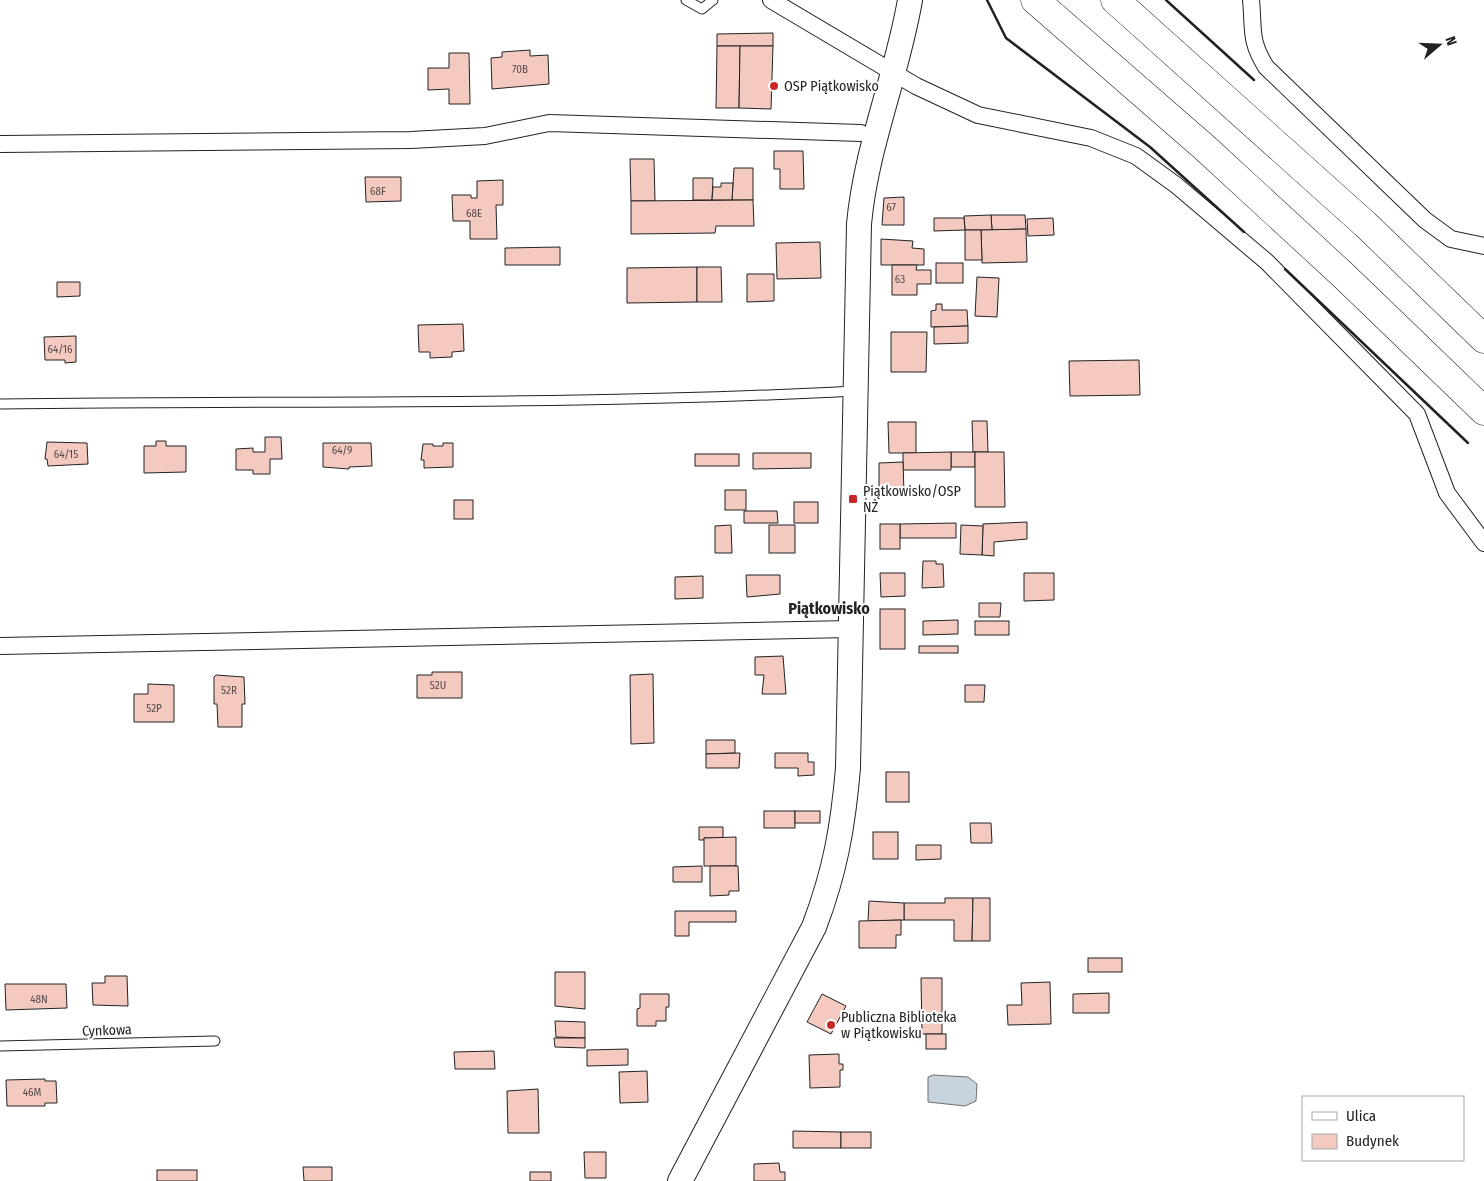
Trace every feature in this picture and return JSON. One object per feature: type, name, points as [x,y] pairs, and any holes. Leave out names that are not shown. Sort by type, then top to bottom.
[{"type":"highway","points":[[1035,0],[1233,174],[1484,411]]},
{"type":"highway","points":[[1115,0],[1365,224],[1484,339]]},
{"type":"street","points":[[772,0],[895,74],[978,115],[1091,138],[1136,156],[1176,185],[1267,262],[1417,414],[1447,493],[1484,543]]},
{"type":"street","points":[[680,1181],[814,927],[829,887],[839,846],[845,797],[851,629],[855,391],[861,198],[871,146],[895,74],[910,0]]},
{"type":"street","points":[[1251,0],[1252,36],[1257,53],[1266,67],[1425,220],[1451,238],[1484,246]]},
{"type":"street","points":[[0,144],[411,140],[485,136],[549,123],[861,132]]},
{"type":"street","points":[[0,646],[851,629]]},
{"type":"lane","points":[[686,0],[702,9],[713,0]]},
{"type":"lane","points":[[0,404],[439,402],[747,396],[855,391]]},
{"type":"lane","name":"Cynkowa","points":[[0,1046],[215,1041]]},
{"type":"shaded area","points":[[933,1075],[968,1077],[977,1084],[976,1101],[965,1106],[928,1102],[928,1077]]},
{"type":"building","points":[[773,33],[773,46],[717,46],[717,34]]},
{"type":"building","points":[[717,46],[740,46],[739,108],[716,108]]},
{"type":"building","points":[[740,46],[773,46],[771,109],[739,108]]},
{"type":"building","points":[[530,50],[530,56],[548,55],[549,84],[492,89],[491,58],[502,57],[502,52]]},
{"type":"building","points":[[449,53],[469,53],[470,104],[449,104],[449,89],[428,90],[428,68],[449,68]]},
{"type":"building","points":[[774,151],[803,151],[804,189],[780,189],[780,169],[774,169]]},
{"type":"building","points":[[630,159],[654,159],[655,201],[631,201]]},
{"type":"building","points":[[734,168],[753,168],[753,200],[732,200]]},
{"type":"building","points":[[365,177],[401,177],[401,201],[366,202]]},
{"type":"building","points":[[693,178],[713,178],[712,200],[693,200]]},
{"type":"building","points":[[503,180],[503,205],[496,205],[497,239],[470,239],[470,221],[453,221],[452,195],[471,195],[471,198],[477,198],[477,181]]},
{"type":"building","points":[[721,183],[733,183],[732,200],[712,200],[713,187],[721,187]]},
{"type":"building","points":[[904,197],[904,225],[882,225],[884,198]]},
{"type":"building","points":[[753,200],[754,226],[716,226],[715,233],[631,234],[631,201]]},
{"type":"building","points":[[991,215],[1025,215],[1026,229],[992,230]]},
{"type":"building","points":[[991,215],[992,230],[965,230],[964,216]]},
{"type":"building","points":[[934,218],[964,218],[965,230],[934,231]]},
{"type":"building","points":[[1053,218],[1054,235],[1028,236],[1027,219]]},
{"type":"building","points":[[1026,229],[1027,262],[982,263],[981,230]]},
{"type":"building","points":[[965,230],[981,230],[982,260],[965,260]]},
{"type":"building","points":[[881,239],[913,241],[912,248],[924,249],[924,265],[881,265]]},
{"type":"building","points":[[820,242],[821,278],[777,279],[776,243]]},
{"type":"building","points":[[560,247],[560,265],[505,265],[505,248]]},
{"type":"building","points":[[936,263],[963,263],[963,283],[936,283]]},
{"type":"building","points":[[892,265],[917,265],[916,270],[931,270],[931,284],[917,284],[917,295],[892,295]]},
{"type":"building","points":[[697,267],[697,302],[627,303],[627,268]]},
{"type":"building","points":[[697,267],[721,267],[722,302],[697,302]]},
{"type":"building","points":[[747,274],[774,274],[774,301],[747,302]]},
{"type":"building","points":[[977,277],[999,278],[997,317],[975,316]]},
{"type":"building","points":[[57,282],[80,282],[80,296],[57,297]]},
{"type":"building","points":[[936,304],[942,304],[942,310],[967,310],[968,326],[931,327],[931,311],[936,310]]},
{"type":"building","points":[[463,324],[464,351],[452,352],[452,357],[430,358],[430,352],[419,352],[418,325]]},
{"type":"building","points":[[968,326],[968,343],[934,344],[934,327]]},
{"type":"building","points":[[891,332],[927,332],[926,372],[891,372]]},
{"type":"building","points":[[76,336],[76,362],[65,363],[65,360],[45,360],[44,337]]},
{"type":"building","points":[[1139,360],[1140,395],[1070,396],[1069,361]]},
{"type":"building","points":[[972,421],[987,421],[988,452],[973,452]]},
{"type":"building","points":[[888,422],[916,422],[916,453],[889,453]]},
{"type":"building","points":[[265,437],[281,437],[282,459],[270,459],[270,474],[253,474],[253,470],[236,470],[236,449],[253,448],[253,452],[265,452]]},
{"type":"building","points":[[156,441],[166,441],[166,446],[186,446],[186,472],[144,473],[144,446],[156,446]]},
{"type":"building","points":[[47,442],[87,443],[88,464],[48,466],[47,459],[45,459]]},
{"type":"building","points":[[323,443],[371,443],[372,466],[349,467],[349,469],[323,467]]},
{"type":"building","points":[[443,443],[453,443],[453,467],[424,468],[424,460],[421,460],[423,444],[443,446]]},
{"type":"building","points":[[951,452],[975,452],[975,467],[951,467]]},
{"type":"building","points":[[951,452],[951,470],[903,470],[903,453]]},
{"type":"building","points":[[975,452],[1004,452],[1005,507],[975,507]]},
{"type":"building","points":[[753,453],[811,453],[811,468],[753,469]]},
{"type":"building","points":[[695,454],[739,454],[739,466],[695,466]]},
{"type":"building","points":[[903,462],[904,493],[879,493],[879,463]]},
{"type":"building","points":[[725,490],[746,490],[746,510],[725,510]]},
{"type":"building","points":[[454,500],[473,500],[473,519],[454,519]]},
{"type":"building","points":[[794,502],[818,502],[818,523],[794,523]]},
{"type":"building","points":[[744,511],[777,511],[778,523],[744,523]]},
{"type":"building","points":[[1027,522],[1027,539],[994,542],[994,556],[982,555],[983,524]]},
{"type":"building","points":[[956,523],[956,538],[900,538],[900,524]]},
{"type":"building","points":[[880,524],[900,524],[900,549],[880,549]]},
{"type":"building","points":[[731,525],[732,553],[715,553],[715,526]]},
{"type":"building","points":[[769,525],[795,525],[795,553],[769,553]]},
{"type":"building","points":[[961,525],[983,526],[982,555],[960,554]]},
{"type":"building","points":[[923,561],[936,561],[936,564],[943,564],[944,587],[922,588]]},
{"type":"building","points":[[880,573],[905,573],[905,596],[881,597]]},
{"type":"building","points":[[1024,573],[1054,573],[1054,600],[1024,601]]},
{"type":"building","points":[[746,575],[780,575],[780,594],[747,597]]},
{"type":"building","points":[[703,576],[703,598],[675,599],[675,577]]},
{"type":"building","points":[[979,603],[1001,603],[1000,617],[979,617]]},
{"type":"building","points":[[880,609],[905,609],[905,649],[880,649]]},
{"type":"building","points":[[958,620],[958,634],[923,635],[923,621]]},
{"type":"building","points":[[975,621],[1009,621],[1009,635],[975,635]]},
{"type":"building","points":[[919,646],[958,646],[958,653],[919,653]]},
{"type":"building","points":[[783,656],[786,694],[762,694],[764,675],[755,675],[755,657]]},
{"type":"building","points":[[432,672],[462,672],[462,698],[417,698],[417,675],[432,675]]},
{"type":"building","points":[[653,674],[654,743],[631,744],[630,675]]},
{"type":"building","points":[[216,675],[244,677],[245,704],[242,704],[242,727],[218,727],[217,704],[214,704],[214,677]]},
{"type":"building","points":[[148,684],[174,685],[174,722],[134,722],[134,694],[148,694]]},
{"type":"building","points":[[965,685],[985,685],[984,702],[965,702]]},
{"type":"building","points":[[706,740],[735,740],[735,753],[706,754]]},
{"type":"building","points":[[740,753],[739,768],[706,768],[706,754]]},
{"type":"building","points":[[775,753],[808,753],[808,762],[814,762],[814,775],[798,776],[798,768],[775,768]]},
{"type":"building","points":[[886,772],[909,772],[909,802],[886,802]]},
{"type":"building","points":[[764,811],[795,811],[795,828],[764,828]]},
{"type":"building","points":[[795,811],[820,811],[820,823],[795,823]]},
{"type":"building","points":[[970,823],[991,823],[992,843],[971,843]]},
{"type":"building","points":[[699,827],[723,827],[723,838],[704,838],[704,840],[699,840]]},
{"type":"building","points":[[873,832],[898,832],[898,859],[873,859]]},
{"type":"building","points":[[736,837],[736,866],[704,866],[704,838]]},
{"type":"building","points":[[916,845],[941,845],[941,859],[916,860]]},
{"type":"building","points":[[702,866],[702,882],[673,882],[673,867]]},
{"type":"building","points":[[710,866],[738,866],[739,891],[729,891],[729,895],[710,896]]},
{"type":"building","points":[[945,898],[973,898],[972,941],[954,941],[954,920],[904,920],[904,903],[945,903]]},
{"type":"building","points":[[973,898],[990,898],[990,941],[972,941]]},
{"type":"building","points":[[869,901],[904,903],[904,920],[868,921]]},
{"type":"building","points":[[675,911],[736,911],[736,922],[689,922],[689,936],[675,936]]},
{"type":"building","points":[[901,920],[901,935],[896,935],[896,948],[859,948],[859,921]]},
{"type":"building","points":[[1088,958],[1122,958],[1122,972],[1088,972]]},
{"type":"building","points":[[555,972],[585,972],[585,1009],[555,1006]]},
{"type":"building","points":[[105,976],[127,976],[128,1006],[93,1005],[92,983],[105,983]]},
{"type":"building","points":[[921,978],[942,978],[942,1034],[922,1034]]},
{"type":"building","points":[[1050,982],[1051,1024],[1008,1025],[1007,1005],[1022,1005],[1021,983]]},
{"type":"building","points":[[5,984],[66,984],[67,1008],[6,1010]]},
{"type":"building","points":[[1109,993],[1109,1013],[1073,1013],[1073,994]]},
{"type":"building","points":[[640,994],[669,994],[669,1007],[666,1007],[666,1021],[656,1021],[656,1026],[637,1026],[637,1009],[640,1008]]},
{"type":"building","points":[[822,994],[846,1006],[831,1034],[807,1022]]},
{"type":"building","points":[[555,1021],[585,1022],[585,1038],[556,1037]]},
{"type":"building","points":[[926,1034],[946,1034],[946,1049],[926,1049]]},
{"type":"building","points":[[554,1038],[585,1038],[585,1048],[555,1047]]},
{"type":"building","points":[[628,1049],[628,1065],[587,1066],[587,1050]]},
{"type":"building","points":[[494,1051],[495,1069],[455,1069],[454,1052]]},
{"type":"building","points":[[839,1054],[839,1064],[843,1064],[843,1070],[840,1070],[840,1087],[810,1088],[809,1055]]},
{"type":"building","points":[[647,1071],[648,1102],[620,1103],[619,1072]]},
{"type":"building","points":[[45,1079],[45,1081],[56,1081],[57,1103],[45,1103],[45,1106],[7,1106],[6,1080]]},
{"type":"building","points":[[538,1089],[539,1133],[508,1133],[507,1091]]},
{"type":"building","points":[[793,1131],[841,1132],[841,1148],[793,1148]]},
{"type":"building","points":[[841,1132],[871,1132],[871,1148],[841,1148]]},
{"type":"building","points":[[584,1152],[606,1152],[606,1178],[585,1178]]},
{"type":"building","points":[[779,1163],[780,1172],[785,1172],[785,1181],[754,1181],[754,1164]]},
{"type":"building","points":[[303,1167],[332,1167],[332,1181],[304,1181]]},
{"type":"building","points":[[157,1170],[197,1170],[197,1181],[157,1181]]},
{"type":"building","points":[[530,1172],[551,1172],[551,1181],[530,1181]]},
{"type":"wall","points":[[987,0],[1006,38],[1150,147],[1244,232]]},
{"type":"wall","points":[[1166,0],[1254,80]]},
{"type":"wall","points":[[1285,269],[1468,443]]},
{"type":"place","name":"OSP Piątkowisko","points":[[774,86]]},
{"type":"place","name":"Piątkowisko/OSP NŻ","points":[[853,499]]},
{"type":"place","name":"Publiczna Biblioteka w Piątkowisku","points":[[831,1025]]},
{"type":"district","name":"Piątkowisko","points":[[829,608]]}]
